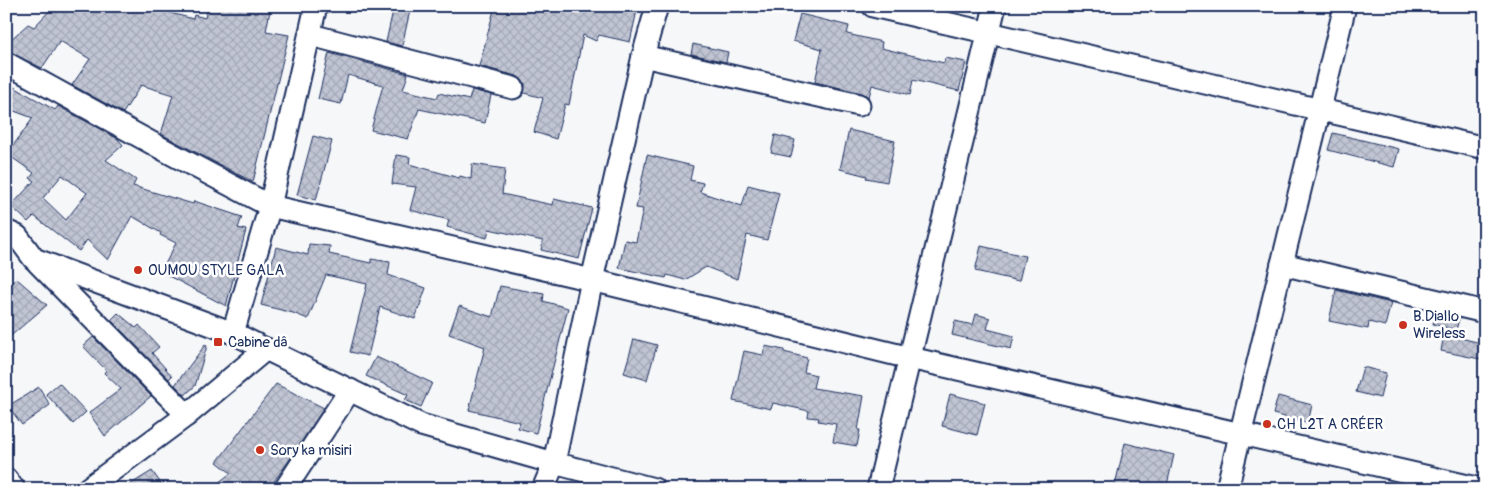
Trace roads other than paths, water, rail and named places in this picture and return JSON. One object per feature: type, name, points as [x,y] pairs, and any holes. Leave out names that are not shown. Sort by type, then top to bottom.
[{"type":"street","points":[[233,332],[270,206],[311,35],[316,6]]},
{"type":"street","points":[[543,489],[554,463],[592,280],[643,56],[657,6]]},
{"type":"street","points":[[874,6],[1485,148]]},
{"type":"street","points":[[878,489],[995,6]]},
{"type":"street","points":[[1227,489],[1345,6]]},
{"type":"street","points":[[311,35],[513,88]]},
{"type":"street","points":[[643,56],[859,105]]},
{"type":"street","points":[[6,63],[270,206],[592,280],[910,358],[1481,489]]},
{"type":"street","points":[[10,237],[34,259],[187,415]]},
{"type":"street","points":[[34,259],[233,332],[421,425],[654,489]]},
{"type":"street","points":[[1282,264],[1485,312]]},
{"type":"street","points":[[87,489],[187,415],[266,349]]},
{"type":"street","points":[[285,489],[350,390]]},
{"type":"street","points":[[6,479],[14,489]]},
{"type":"place","name":"OUMOU STYLE GALA","points":[[138,270]]},
{"type":"place","name":"B.Diallo Wireless","points":[[1403,325]]},
{"type":"place","name":"Cabine dâ","points":[[218,342]]},
{"type":"place","name":"CH L2T A CRÉER","points":[[1267,424]]},
{"type":"place","name":"Sory ka misiri","points":[[260,450]]}]
